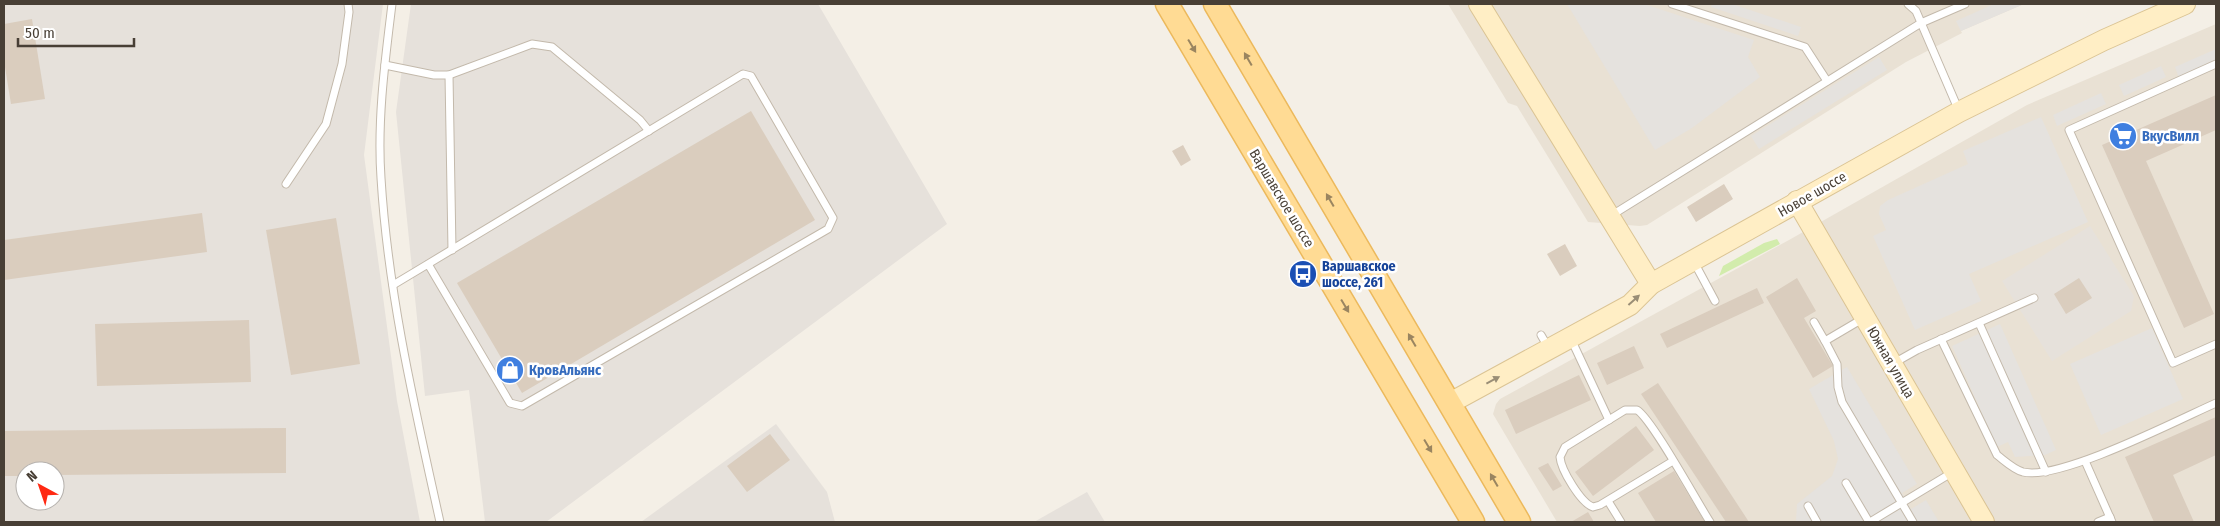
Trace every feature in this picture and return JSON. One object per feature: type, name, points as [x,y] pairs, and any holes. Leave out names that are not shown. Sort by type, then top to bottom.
[{"type":"main road","name":"Варшавское шоссе","points":[[1167,4],[1473,522]]},
{"type":"main road","points":[[1215,4],[1519,522]]},
{"type":"street","points":[[1479,4],[1651,284]]},
{"type":"street","name":"Новое шоссе","points":[[1450,403],[1545,342],[1571,338],[1630,305],[1651,284],[1694,262],[1798,201],[1959,112],[2104,40],[2185,4]]},
{"type":"street","name":"Южная улица","points":[[1798,201],[1984,522]]},
{"type":"lane","points":[[286,184],[326,124],[342,64],[349,12],[348,4]]},
{"type":"lane","points":[[392,4],[382,90],[381,177],[393,285],[410,386],[440,522]]},
{"type":"lane","points":[[1672,4],[1804,47],[1827,81]]},
{"type":"lane","points":[[1908,4],[1916,11],[1959,112]]},
{"type":"lane","points":[[1609,216],[1921,23],[1965,4]]},
{"type":"lane","points":[[384,65],[434,75],[449,76],[532,44],[552,47],[640,120],[650,131]]},
{"type":"lane","points":[[2216,64],[2069,130],[2173,363],[2216,344]]},
{"type":"lane","points":[[393,285],[743,74],[751,76],[833,218],[828,229],[522,406],[510,403],[428,264]]},
{"type":"lane","points":[[449,76],[452,250]]},
{"type":"lane","points":[[1694,262],[1715,301]]},
{"type":"lane","points":[[1892,364],[1941,339],[2034,298]]},
{"type":"lane","points":[[1825,341],[1865,317]]},
{"type":"lane","points":[[1814,322],[1836,358],[1838,387],[1842,402],[1913,522]]},
{"type":"lane","points":[[1979,323],[2046,472]]},
{"type":"lane","points":[[1571,338],[1609,420]]},
{"type":"lane","points":[[1941,339],[1997,455],[2023,472],[2046,472],[2086,461],[2216,403]]},
{"type":"lane","points":[[1673,461],[1608,501],[1593,507],[1587,505],[1564,469],[1560,457],[1565,447],[1625,410],[1632,409],[1642,413],[1673,461],[1710,522]]},
{"type":"lane","points":[[2086,461],[2111,520],[2098,522]]},
{"type":"lane","points":[[1846,483],[1870,522],[1954,471]]},
{"type":"lane","points":[[1608,501],[1621,522]]},
{"type":"lane","points":[[1808,506],[1817,522]]},
{"type":"shaded area","points":[[4,4],[383,4],[364,155],[397,401],[420,522],[4,522]]},
{"type":"shaded area","points":[[411,4],[818,4],[947,224],[546,522],[485,522],[469,390],[425,396],[396,112]]},
{"type":"shaded area","points":[[1448,4],[2024,4],[1961,31],[1962,33],[1906,62],[1647,225],[1640,226],[1588,222],[1517,106],[1508,103]]},
{"type":"shaded area","points":[[1567,4],[1644,4],[1754,40],[1748,57],[1760,77],[1692,128],[1655,150]]},
{"type":"shaded area","points":[[1712,4],[1732,4],[1801,27],[1798,36],[1711,7]]},
{"type":"shaded area","points":[[1994,4],[2024,4],[1961,31],[1956,21]]},
{"type":"shaded area","points":[[2216,24],[2216,522],[1557,522],[1493,414],[1496,404],[1500,399],[1789,240],[2027,105]]},
{"type":"shaded area","points":[[2216,49],[2216,62],[2179,78],[2175,67]]},
{"type":"shaded area","points":[[1879,57],[1887,70],[1759,149],[1751,136]]},
{"type":"shaded area","points":[[2161,66],[2166,77],[2124,96],[2119,85]]},
{"type":"shaded area","points":[[2101,93],[2106,104],[2057,126],[2053,115]]},
{"type":"shaded area","points":[[2041,117],[2088,222],[1969,274],[1981,301],[1915,330],[1873,236],[1886,230],[1879,214],[1880,206],[1888,200],[1968,164],[1963,151]]},
{"type":"shaded area","points":[[2090,226],[2134,296],[2131,311],[2052,361],[2002,281]]},
{"type":"shaded area","points":[[2000,324],[2056,450],[2045,455],[2015,457],[2008,442],[1997,447],[1952,346]]},
{"type":"shaded area","points":[[2152,328],[2183,399],[2101,435],[2070,364]]},
{"type":"shaded area","points":[[1847,367],[1917,484],[1902,493],[1911,509],[1926,500],[1939,522],[1796,522],[1797,504],[1832,476],[1838,459],[1834,441],[1809,389]]},
{"type":"shaded area","points":[[776,424],[827,492],[835,522],[641,522]]},
{"type":"shaded area","points":[[1087,492],[1105,522],[1034,522]]},
{"type":"green space","points":[[1777,239],[1780,244],[1719,276],[1723,266],[1764,243]]},
{"type":"building","points":[[32,19],[45,99],[11,104],[4,61],[4,24]]},
{"type":"building","points":[[2216,95],[2216,130],[2146,161],[2214,314],[2184,328],[2102,145]]},
{"type":"building","points":[[751,111],[815,220],[522,393],[457,283]]},
{"type":"building","points":[[1183,145],[1191,160],[1181,166],[1172,151]]},
{"type":"building","points":[[1724,184],[1733,199],[1696,222],[1687,207]]},
{"type":"building","points":[[202,213],[207,252],[4,280],[4,240]]},
{"type":"building","points":[[336,218],[360,364],[291,375],[266,230]]},
{"type":"building","points":[[1565,244],[1577,266],[1560,276],[1547,254]]},
{"type":"building","points":[[1797,278],[1816,311],[1804,318],[1833,366],[1813,378],[1766,297]]},
{"type":"building","points":[[2079,278],[2092,298],[2066,314],[2054,294]]},
{"type":"building","points":[[1757,288],[1764,303],[1667,348],[1660,334]]},
{"type":"building","points":[[249,320],[251,382],[97,386],[95,324]]},
{"type":"building","points":[[1634,346],[1644,368],[1607,385],[1597,363]]},
{"type":"building","points":[[1579,375],[1591,400],[1516,434],[1505,410]]},
{"type":"building","points":[[1658,383],[1749,522],[1726,522],[1641,394]]},
{"type":"building","points":[[2216,417],[2216,455],[2173,475],[2194,522],[2154,522],[2125,457]]},
{"type":"building","points":[[1636,426],[1654,450],[1593,496],[1575,472]]},
{"type":"building","points":[[286,428],[286,473],[65,475],[65,461],[15,461],[15,476],[4,476],[4,431]]},
{"type":"building","points":[[770,434],[790,460],[747,492],[727,466]]},
{"type":"building","points":[[1548,463],[1562,486],[1553,491],[1538,468]]},
{"type":"building","points":[[1674,471],[1705,522],[1656,522],[1638,493]]},
{"type":"building","points":[[1588,512],[1594,522],[1571,522]]},
{"type":"place","name":"ВкусВилл","points":[[2123,136]]},
{"type":"place","name":"Варшавское шоссе, 261","points":[[1303,274]]},
{"type":"place","name":"КровАльянс","points":[[510,370]]}]
